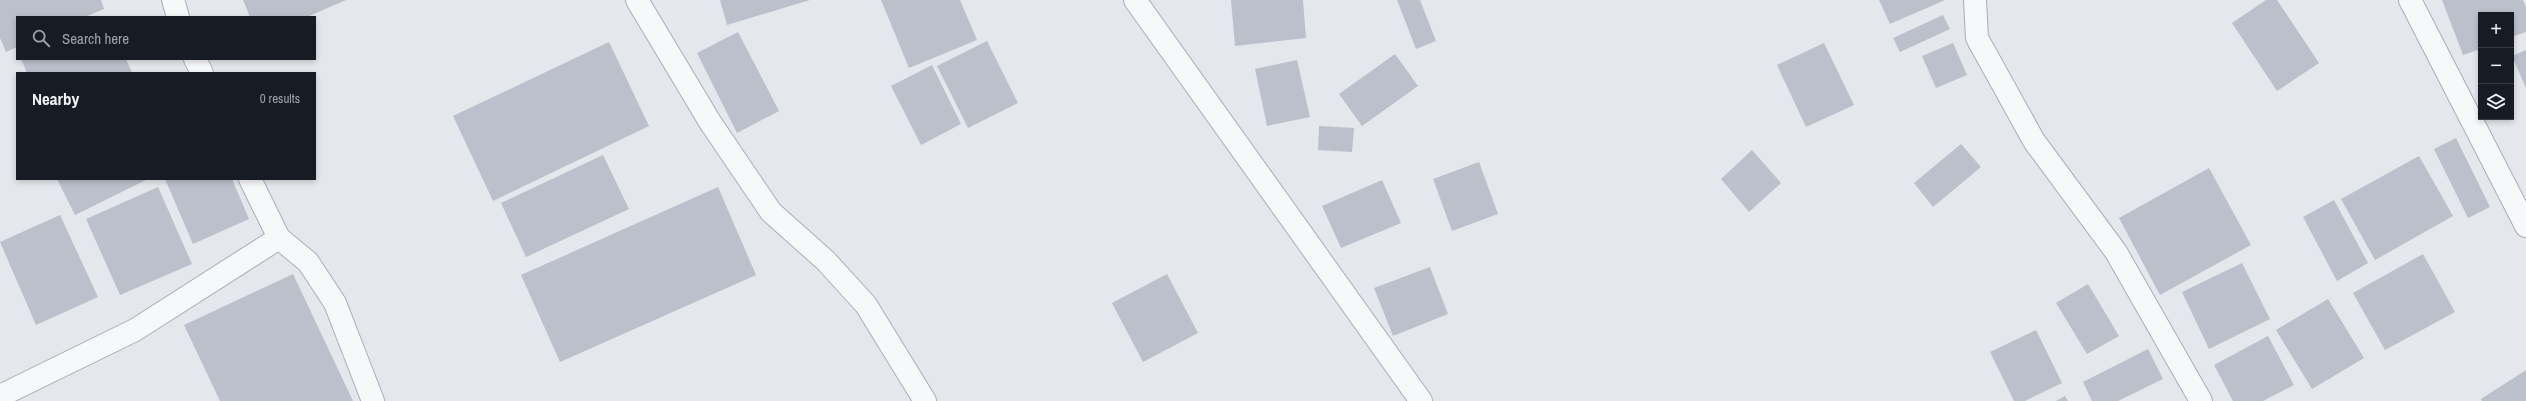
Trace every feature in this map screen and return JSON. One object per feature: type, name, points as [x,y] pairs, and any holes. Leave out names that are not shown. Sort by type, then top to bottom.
[{"type":"street","points":[[173,0],[178,16]]},
{"type":"street","points":[[637,0],[710,122],[771,212],[826,261],[866,305],[925,401]]},
{"type":"street","points":[[1135,0],[1421,401]]},
{"type":"street","points":[[1975,0],[1977,38],[2030,134],[2116,252],[2200,401]]},
{"type":"street","points":[[2410,0],[2526,226]]},
{"type":"street","points":[[196,60],[202,72]]},
{"type":"street","points":[[250,180],[279,238],[308,262],[335,304],[373,401]]},
{"type":"street","points":[[0,396],[135,330],[279,238]]},
{"type":"building","points":[[0,0],[101,0],[104,9],[87,16],[16,16],[16,47],[6,52],[0,38]]},
{"type":"building","points":[[243,0],[346,0],[309,16],[250,16]]},
{"type":"building","points":[[720,0],[810,0],[727,25]]},
{"type":"building","points":[[881,0],[960,0],[977,40],[909,68]]},
{"type":"building","points":[[1231,0],[1303,0],[1306,38],[1235,46]]},
{"type":"building","points":[[1397,0],[1420,0],[1436,41],[1416,49]]},
{"type":"building","points":[[1879,0],[1945,0],[1890,24]]},
{"type":"building","points":[[2266,0],[2277,0],[2319,63],[2277,91],[2232,23]]},
{"type":"building","points":[[2442,0],[2523,0],[2526,7],[2526,32],[2514,36],[2514,12],[2478,12],[2478,50],[2463,55]]},
{"type":"building","points":[[1943,15],[1950,29],[1900,52],[1893,38]]},
{"type":"building","points":[[738,32],[779,111],[737,133],[697,53]]},
{"type":"building","points":[[987,41],[1018,103],[968,128],[937,66]]},
{"type":"building","points":[[609,42],[649,126],[493,201],[453,116]]},
{"type":"building","points":[[1824,43],[1854,105],[1806,127],[1777,65]]},
{"type":"building","points":[[1953,43],[1967,75],[1936,88],[1922,56]]},
{"type":"building","points":[[2526,50],[2526,88],[2514,61],[2514,55]]},
{"type":"building","points":[[1395,54],[1418,86],[1362,126],[1339,94]]},
{"type":"building","points":[[21,60],[126,60],[132,72],[27,72]]},
{"type":"building","points":[[1297,60],[1310,117],[1267,126],[1255,69]]},
{"type":"building","points":[[932,65],[961,124],[921,145],[891,86]]},
{"type":"building","points":[[1319,126],[1354,128],[1352,152],[1318,150]]},
{"type":"building","points":[[2456,138],[2490,207],[2468,218],[2434,149]]},
{"type":"building","points":[[1961,144],[1981,167],[1933,207],[1914,183]]},
{"type":"building","points":[[1752,150],[1781,183],[1749,212],[1721,179]]},
{"type":"building","points":[[603,155],[629,209],[526,257],[501,203]]},
{"type":"building","points":[[2419,156],[2453,216],[2375,260],[2341,199]]},
{"type":"building","points":[[1479,162],[1498,214],[1452,231],[1433,179]]},
{"type":"building","points":[[2209,168],[2251,245],[2160,295],[2119,218]]},
{"type":"building","points":[[58,180],[146,180],[75,215]]},
{"type":"building","points":[[165,180],[232,180],[249,219],[193,244]]},
{"type":"building","points":[[1382,180],[1401,223],[1341,248],[1322,206]]},
{"type":"building","points":[[158,187],[192,264],[120,295],[86,219]]},
{"type":"building","points":[[718,187],[756,275],[560,362],[521,275]]},
{"type":"building","points":[[2334,200],[2368,263],[2337,281],[2303,217]]},
{"type":"building","points":[[60,215],[98,297],[36,325],[0,242]]},
{"type":"building","points":[[2423,254],[2455,312],[2385,350],[2353,293]]},
{"type":"building","points":[[2242,263],[2270,319],[2209,349],[2182,292]]},
{"type":"building","points":[[1430,267],[1448,314],[1393,336],[1374,288]]},
{"type":"building","points":[[293,274],[353,401],[220,401],[184,325]]},
{"type":"building","points":[[1167,274],[1198,333],[1143,362],[1112,303]]},
{"type":"building","points":[[2088,284],[2119,336],[2087,354],[2056,303]]},
{"type":"building","points":[[2328,299],[2364,358],[2312,389],[2276,330]]},
{"type":"building","points":[[2036,330],[2062,383],[2025,401],[2014,401],[1990,352]]},
{"type":"building","points":[[2268,336],[2294,385],[2263,401],[2233,401],[2214,365]]},
{"type":"building","points":[[2148,349],[2163,379],[2118,401],[2092,401],[2083,382]]},
{"type":"building","points":[[2526,370],[2526,401],[2482,401],[2481,399]]},
{"type":"building","points":[[2065,396],[2068,401],[2056,401]]}]
